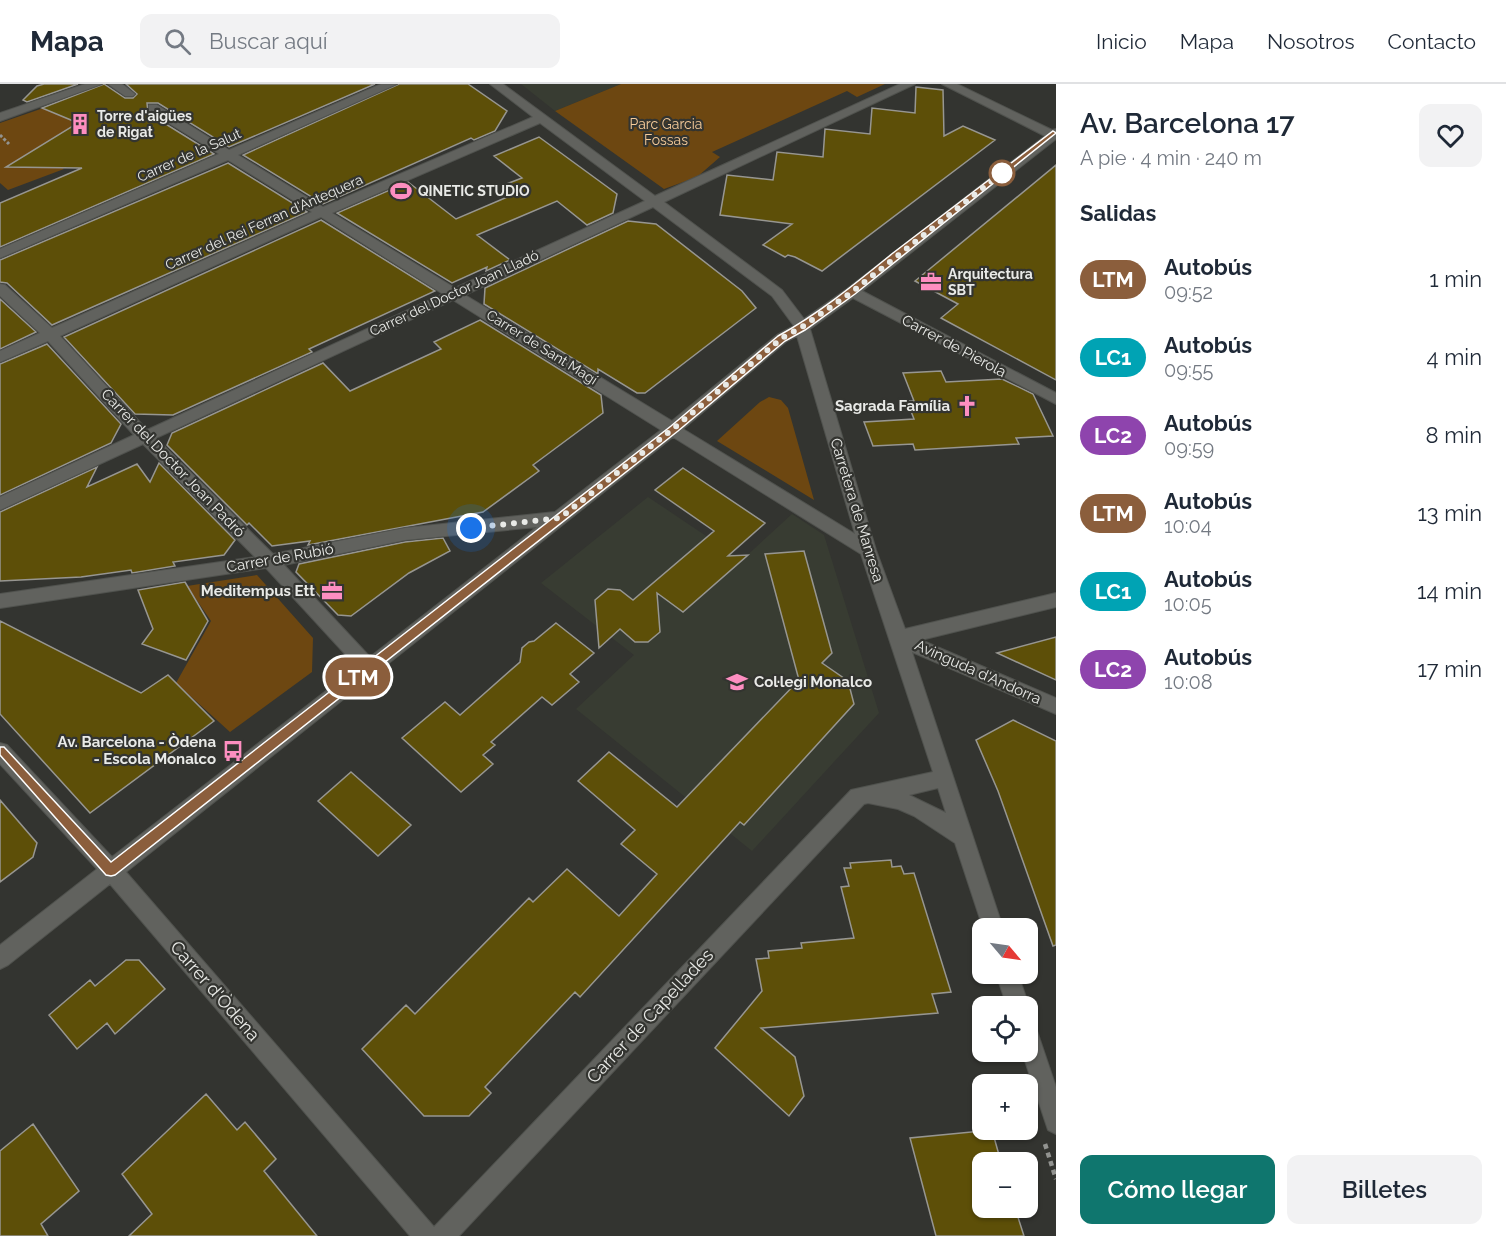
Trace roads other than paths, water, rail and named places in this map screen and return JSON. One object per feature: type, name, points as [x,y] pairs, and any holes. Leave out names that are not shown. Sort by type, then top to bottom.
[{"type":"street","points":[[0,117],[96,84]]},
{"type":"street","points":[[114,84],[129,94]]},
{"type":"street","name":"Carrer de la Salut","points":[[0,254],[391,84]]},
{"type":"street","name":"Carretera de Manresa","points":[[496,84],[777,293],[802,327],[868,550],[899,638],[990,918]]},
{"type":"street","name":"Carrer del Doctor Joan Lladó","points":[[0,504],[909,84]]},
{"type":"street","points":[[0,958],[674,428],[782,338],[852,292],[895,256],[1054,134],[948,84]]},
{"type":"street","name":"Carrer de Sant Magí","points":[[153,108],[868,550]]},
{"type":"street","name":"Carrer del Rei Ferran d'Antequera","points":[[0,357],[322,212],[541,118]]},
{"type":"street","name":"Carrer del Doctor Joan Padró","points":[[0,288],[50,334],[144,436],[270,561],[369,668]]},
{"type":"street","name":"Carrer de Pierola","points":[[852,292],[1056,399]]},
{"type":"street","name":"Carrer de Rubió","points":[[1,601],[270,561],[405,534],[560,518]]},
{"type":"street","points":[[899,638],[1056,600]]},
{"type":"street","name":"Avinguda d'Andorra","points":[[899,638],[1056,706]]},
{"type":"street","name":"Carrer d'Òdena","points":[[0,751],[111,870],[426,1236]]},
{"type":"street","points":[[858,796],[930,782],[943,777]]},
{"type":"street","points":[[858,796],[884,797],[917,808],[944,822],[962,836]]},
{"type":"street","name":"Carrer de Capellades","points":[[442,1236],[858,796]]},
{"type":"street","points":[[1036,1062],[1056,1122]]},
{"type":"place","name":"Torre d'aigües de Rigat","points":[[80,124]]},
{"type":"place","name":"QINETIC STUDIO","points":[[401,191]]},
{"type":"place","name":"Arquitectura SBT","points":[[931,282]]},
{"type":"place","name":"Sagrada Família","points":[[967,406]]},
{"type":"place","name":"Meditempus Ett","points":[[332,591]]},
{"type":"place","name":"Col·legi Monalco","points":[[737,682]]},
{"type":"place","name":"Av. Barcelona - Òdena - Escola Monalco","points":[[233,751]]},
{"type":"park label","name":"Parc Garcia Fossas","points":[[666,132]]}]
